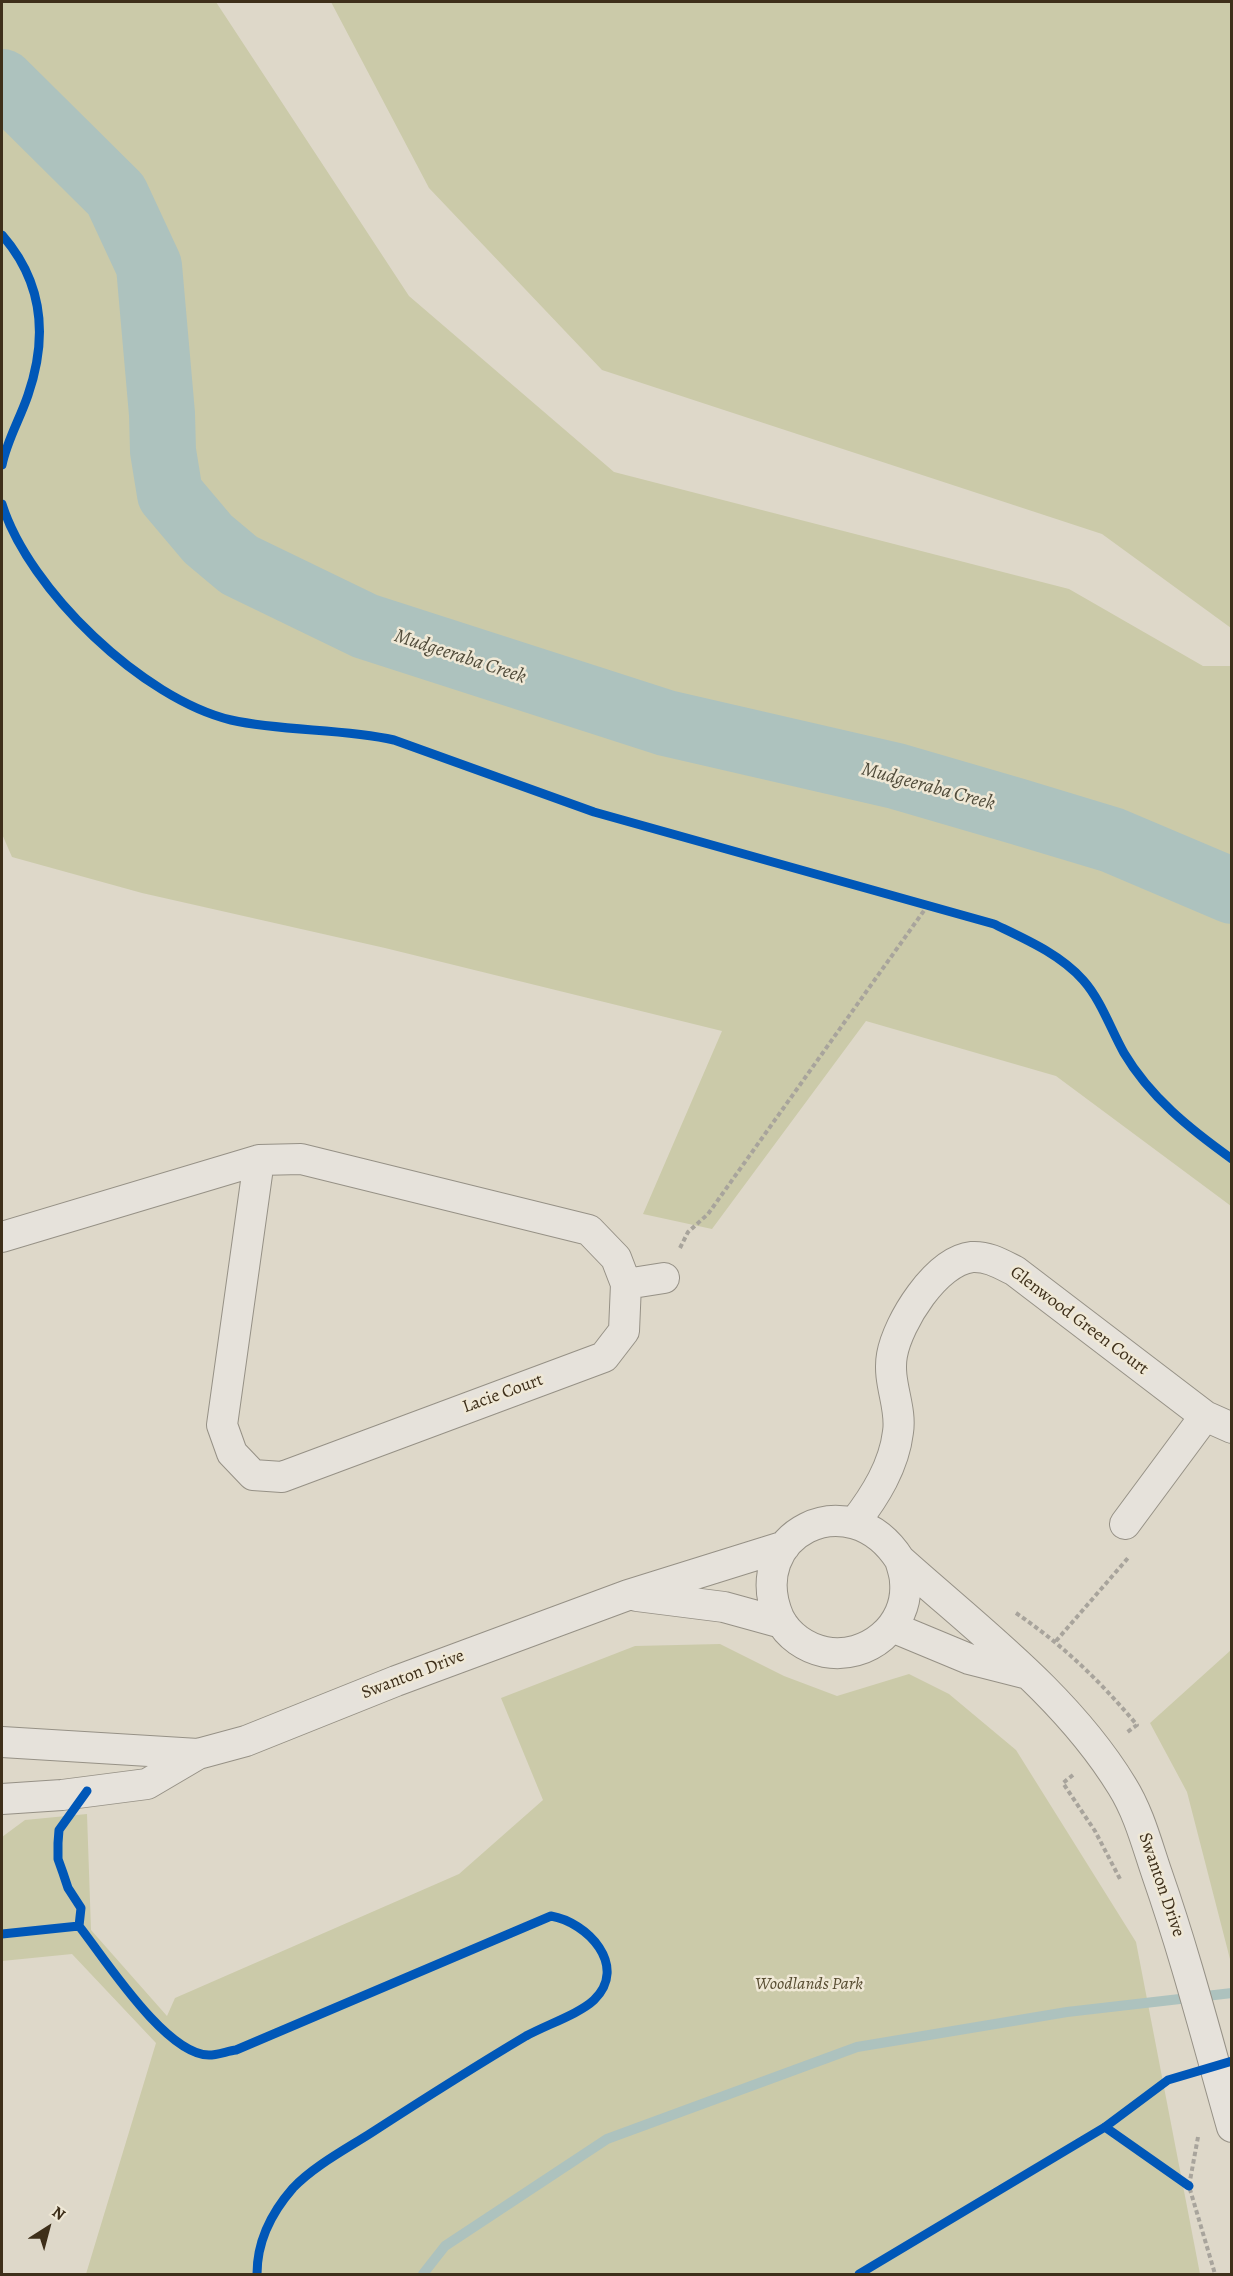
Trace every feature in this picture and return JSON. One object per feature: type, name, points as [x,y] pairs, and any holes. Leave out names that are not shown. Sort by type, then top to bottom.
[{"type":"street","name":"Lacie Court","points":[[2,1237],[259,1160],[301,1159],[589,1230],[616,1258],[626,1284],[624,1331],[604,1357],[282,1477],[253,1475],[232,1453],[222,1425],[259,1160]]},
{"type":"street","name":"Glenwood Green Court","points":[[855,1522],[873,1499],[890,1464],[899,1431],[891,1383],[892,1355],[903,1323],[947,1265],[970,1257],[986,1257],[1015,1271],[1218,1422]]},
{"type":"street","points":[[626,1284],[664,1278]]},
{"type":"street","points":[[1125,1524],[1218,1422]]},
{"type":"street","name":"Swanton Drive","points":[[900,1560],[906,1583],[903,1606],[892,1627],[877,1642],[858,1652],[836,1654],[815,1650],[796,1639],[782,1623],[773,1604],[771,1584],[775,1563],[785,1546],[799,1532],[816,1523],[836,1520],[855,1522],[874,1530],[889,1543],[900,1560],[1030,1674],[1100,1754],[1123,1786],[1136,1812],[1177,1930],[1228,2113]]},
{"type":"street","name":"Swanton Drive","points":[[2,1799],[62,1795],[147,1784],[198,1754],[246,1741],[396,1681],[628,1595],[785,1546]]},
{"type":"street","name":"Swanton Drive","points":[[628,1595],[724,1607],[782,1623]]},
{"type":"street","points":[[892,1627],[969,1659],[1030,1674]]},
{"type":"street","name":"Swanton Drive","points":[[2,1743],[198,1754]]},
{"type":"path","points":[[917,902],[939,908]]},
{"type":"path","points":[[664,1278],[688,1232],[708,1214],[928,905]]},
{"type":"path","points":[[1199,2132],[1185,2183],[1215,2274]]},
{"type":"green space","points":[[2,2],[216,2],[409,296],[614,472],[1069,589],[1203,666],[1231,666],[1231,1206],[1056,1076],[866,1021],[712,1229],[643,1214],[722,1031],[385,948],[142,893],[12,857],[2,834]]},
{"type":"green space","points":[[331,2],[1231,2],[1231,628],[1102,534],[602,370],[429,188]]},
{"type":"green space","name":"Woodlands Park","points":[[720,1644],[784,1676],[837,1696],[909,1674],[949,1694],[1016,1750],[1136,1942],[1200,2274],[86,2274],[156,2043],[72,1954],[2,1961],[2,1837],[25,1820],[87,1814],[91,1930],[167,2016],[175,1998],[459,1874],[543,1800],[501,1698],[635,1646]]},
{"type":"green space","points":[[1231,1650],[1231,1963],[1187,1792],[1150,1723]]},
{"type":"waterway","name":"Mudgeeraba Creek","points":[[2,82],[116,195],[149,266],[163,451],[170,494],[208,539],[239,565],[365,626],[666,723],[896,776],[1112,840],[1232,891]]},
{"type":"waterway","points":[[423,2274],[445,2246],[607,2139],[857,2047],[1067,2012],[1232,1993]]},
{"type":"cycle path","points":[[2,235],[16,253],[34,291],[39,331],[34,373],[2,465]]},
{"type":"cycle path","points":[[2,504],[16,537],[37,571],[63,605],[127,665],[162,689],[197,708],[231,720],[251,724],[394,740],[594,812],[994,924],[1030,941],[1064,962],[1083,980],[1100,1006],[1124,1053],[1146,1084],[1186,1124],[1232,1159]]},
{"type":"cycle path","points":[[2,1934],[79,1926],[81,1908],[68,1888],[58,1859],[58,1843],[59,1830],[87,1791]]},
{"type":"cycle path","points":[[79,1926],[120,1981],[156,2023],[192,2051],[209,2055],[236,2050],[551,1916],[578,1927],[590,1936],[599,1948],[605,1960],[607,1973],[604,1987],[588,2005],[526,2036],[330,2158],[301,2180],[285,2197],[272,2217],[260,2250],[257,2274]]},
{"type":"cycle path","points":[[859,2274],[1105,2127],[1168,2080],[1232,2061]]},
{"type":"cycle path","points":[[1105,2127],[1189,2186]]}]
